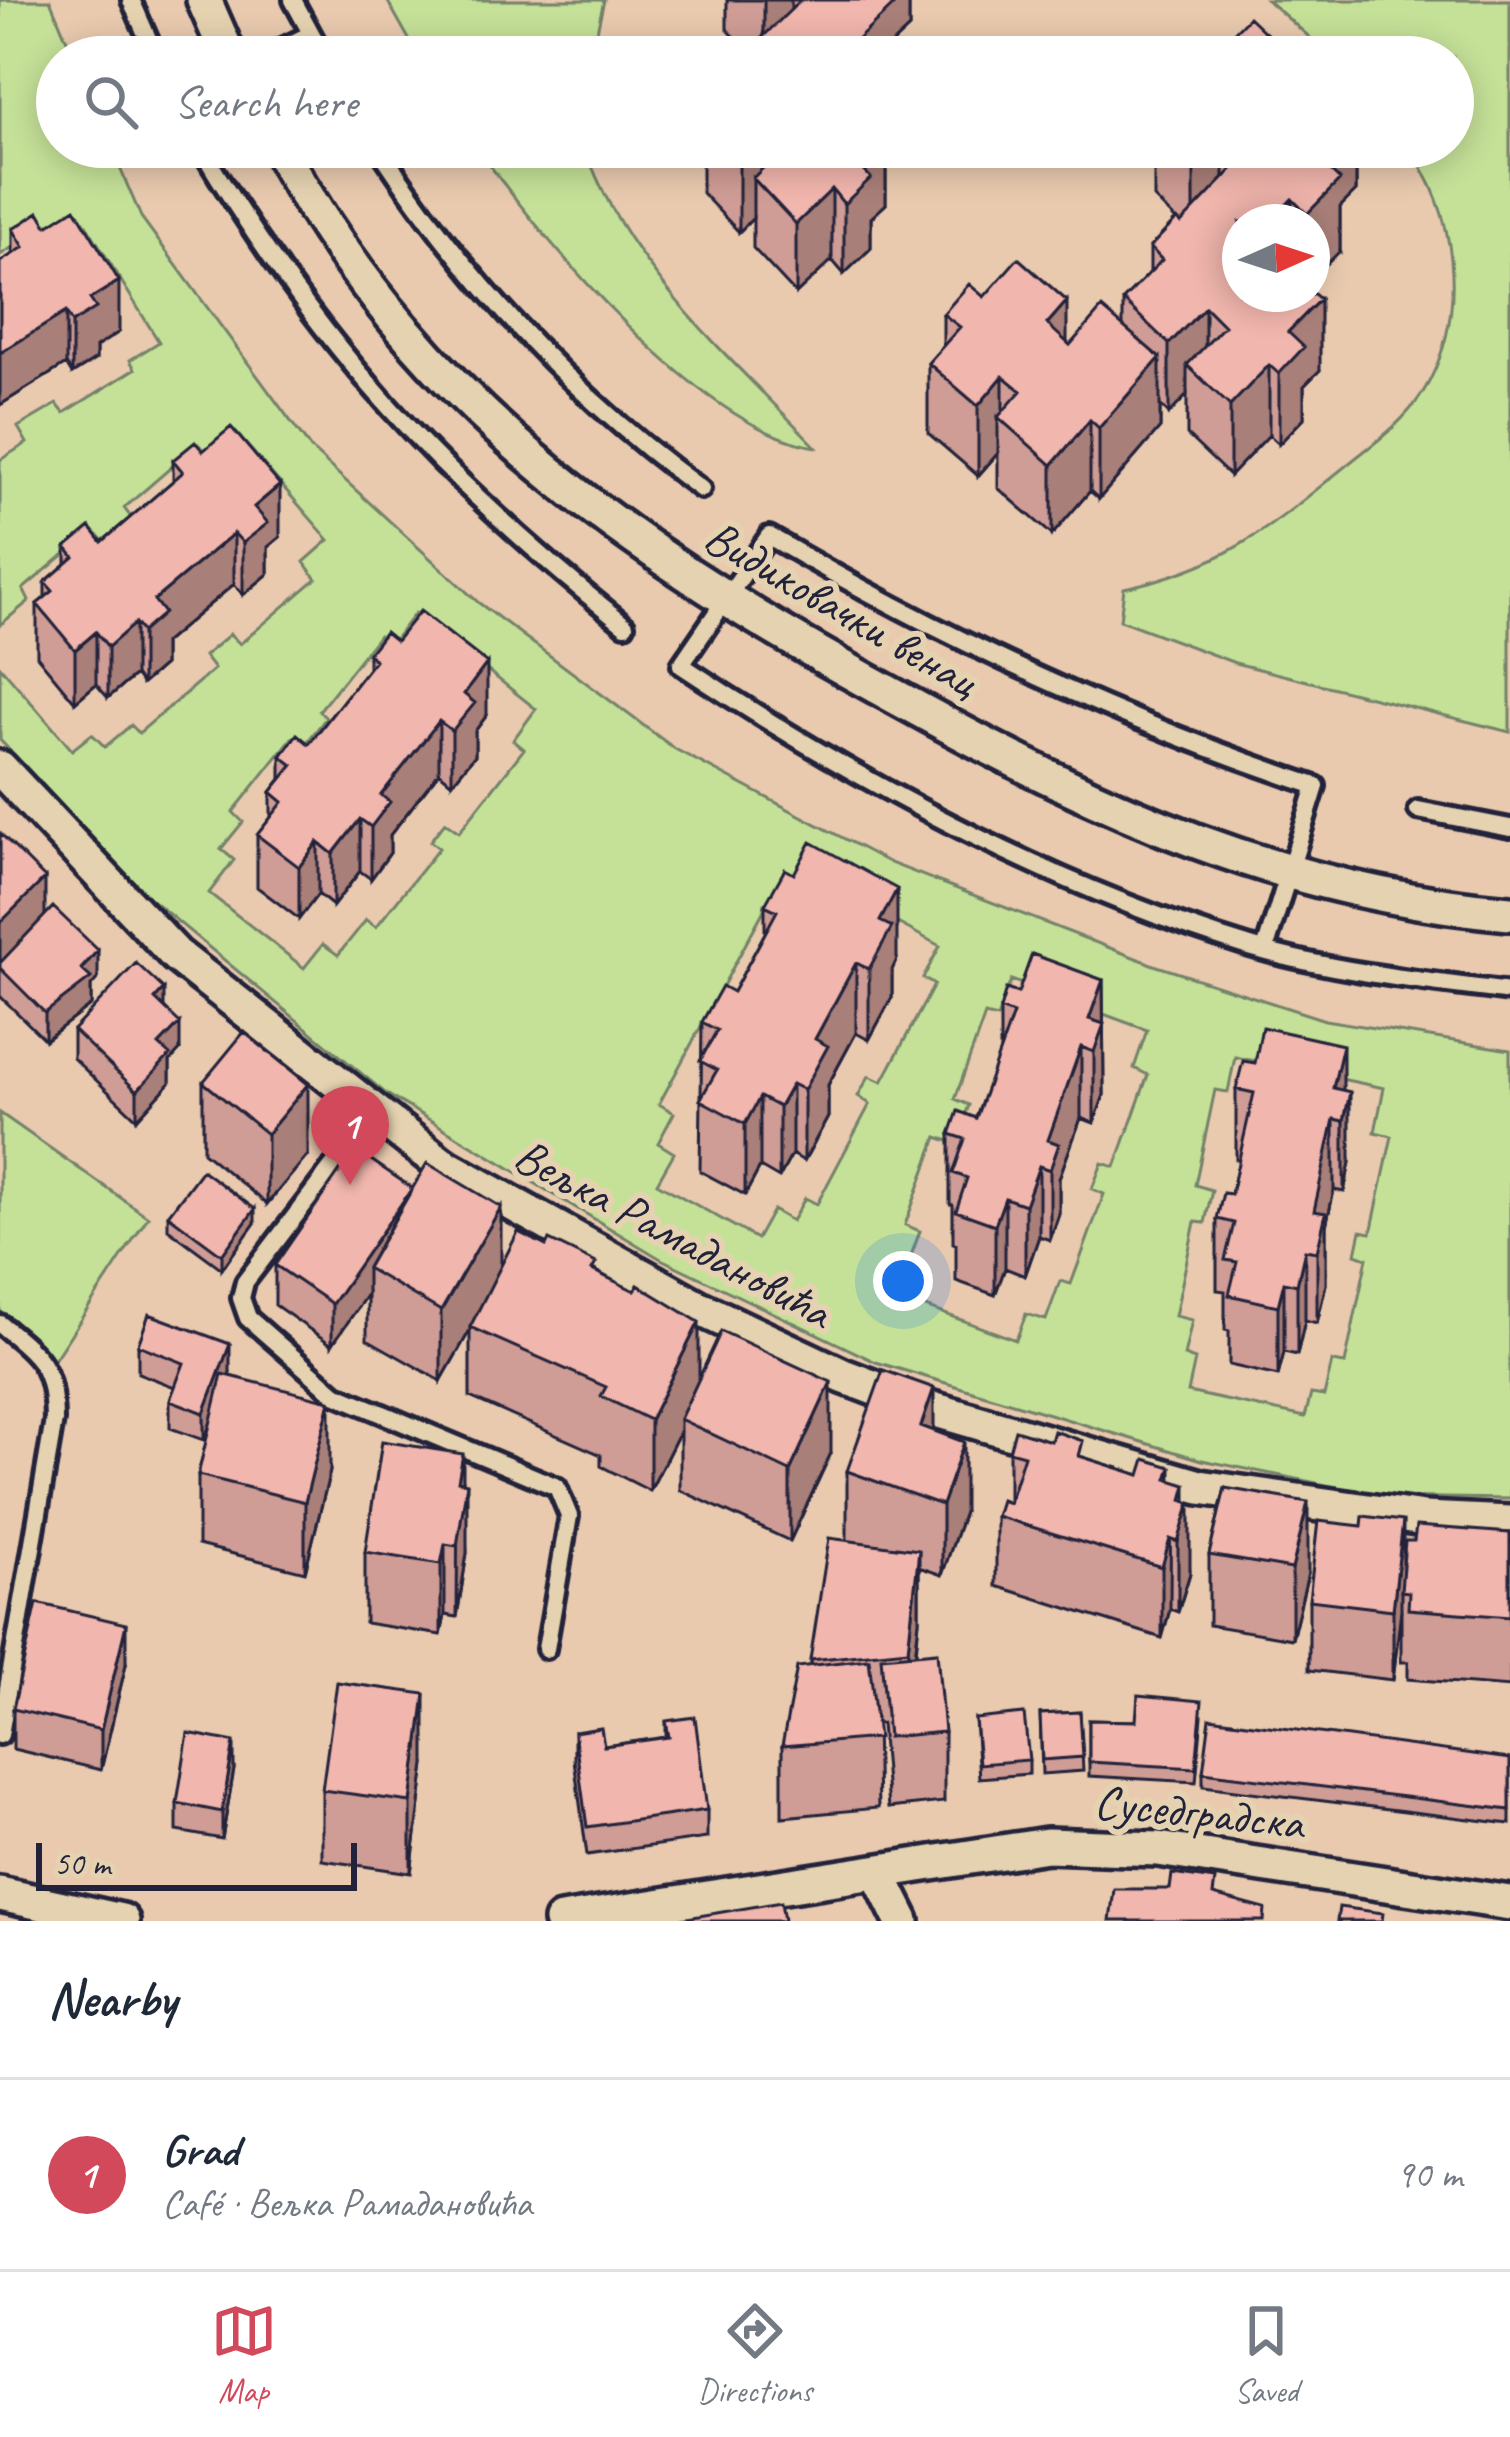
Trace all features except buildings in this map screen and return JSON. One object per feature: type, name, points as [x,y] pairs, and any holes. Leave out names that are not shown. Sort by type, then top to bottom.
[{"type":"street","points":[[204,0],[220,36]]},
{"type":"street","name":"Видиковачки венац","points":[[291,168],[356,271],[447,381],[590,509],[726,602],[1018,762],[1178,838],[1285,875],[1510,914]]},
{"type":"street","name":"Вељка Рамадановића","points":[[0,768],[176,956],[441,1165],[703,1310],[843,1376],[922,1406],[1200,1487],[1424,1520],[1510,1523]]},
{"type":"street","name":"Суседградска","points":[[561,1921],[1047,1845],[1158,1849],[1510,1903]]},
{"type":"street","points":[[878,1873],[902,1921]]},
{"type":"street","points":[[0,1894],[122,1921]]},
{"type":"lane","points":[[131,0],[147,36]]},
{"type":"lane","points":[[293,0],[310,34],[306,36]]},
{"type":"lane","points":[[212,168],[251,233],[330,343],[421,447],[511,532],[625,625]]},
{"type":"lane","points":[[394,168],[497,305],[578,389],[700,489]]},
{"type":"lane","points":[[1265,950],[1316,786],[1107,712],[1033,678],[769,536],[681,665],[850,772],[1035,864],[1265,950],[1384,975],[1510,992]]},
{"type":"lane","points":[[1418,810],[1510,828]]},
{"type":"lane","points":[[374,1112],[245,1282],[241,1298],[248,1318],[335,1394],[557,1487],[569,1516],[546,1649]]},
{"type":"lane","points":[[0,1324],[39,1355],[53,1382],[54,1420],[0,1735]]},
{"type":"green space","points":[[0,0],[50,0],[65,36],[36,36],[36,168],[120,168],[141,217],[311,449],[479,603],[675,749],[890,863],[1154,965],[1325,1020],[1510,1050],[1510,1499],[1386,1497],[1202,1460],[876,1362],[661,1259],[385,1093],[148,897],[0,740],[0,666],[72,750],[92,734],[105,747],[131,725],[139,733],[214,669],[204,656],[230,634],[240,644],[316,579],[304,562],[329,540],[234,430],[207,453],[198,444],[124,508],[133,520],[106,544],[93,530],[23,589],[29,601],[0,625],[0,460],[27,443],[18,427],[57,404],[64,413],[135,369],[130,360],[159,342],[84,221],[57,237],[48,225],[0,255]],"holes":[[[415,613],[536,709],[513,740],[524,749],[459,832],[445,822],[430,841],[439,848],[376,927],[366,920],[338,955],[323,944],[304,968],[209,893],[234,860],[221,849],[243,822],[233,812],[292,738],[304,746],[326,718],[319,711],[379,635],[391,644]],[[798,869],[940,946],[923,978],[934,985],[882,1082],[869,1076],[858,1096],[870,1104],[817,1204],[805,1198],[792,1221],[773,1210],[757,1239],[657,1183],[674,1153],[658,1143],[674,1113],[659,1104],[771,897],[781,901]],[[1011,980],[1147,1030],[1134,1068],[1148,1075],[1115,1167],[1102,1163],[1092,1189],[1104,1194],[1071,1284],[1060,1281],[1046,1320],[1026,1314],[1016,1340],[912,1302],[923,1269],[908,1264],[920,1231],[905,1225],[937,1137],[955,1143],[969,1105],[955,1099],[985,1015],[997,1018]],[[1235,1057],[1384,1088],[1375,1132],[1392,1136],[1371,1233],[1361,1231],[1356,1254],[1367,1258],[1345,1364],[1332,1362],[1324,1396],[1311,1394],[1305,1417],[1188,1392],[1195,1360],[1184,1356],[1192,1320],[1175,1316],[1195,1222],[1205,1223],[1212,1190],[1195,1185],[1215,1090],[1228,1092]]]},
{"type":"green space","points":[[387,0],[604,0],[596,36],[407,36]]},
{"type":"green space","points":[[1267,0],[1510,0],[1510,732],[1235,663],[1120,620],[1124,588],[1164,578],[1228,552],[1394,427],[1429,382],[1441,354],[1449,323],[1451,261],[1437,200],[1422,168],[1474,168],[1474,36],[1308,36]]},
{"type":"green space","points":[[492,168],[594,168],[626,232],[653,271],[716,345],[816,447],[770,433],[723,406],[675,369],[628,326]]},
{"type":"green space","points":[[0,1113],[148,1217],[54,1360],[0,1316]]},
{"type":"place","name":"Grad","points":[[350,1185]]}]
